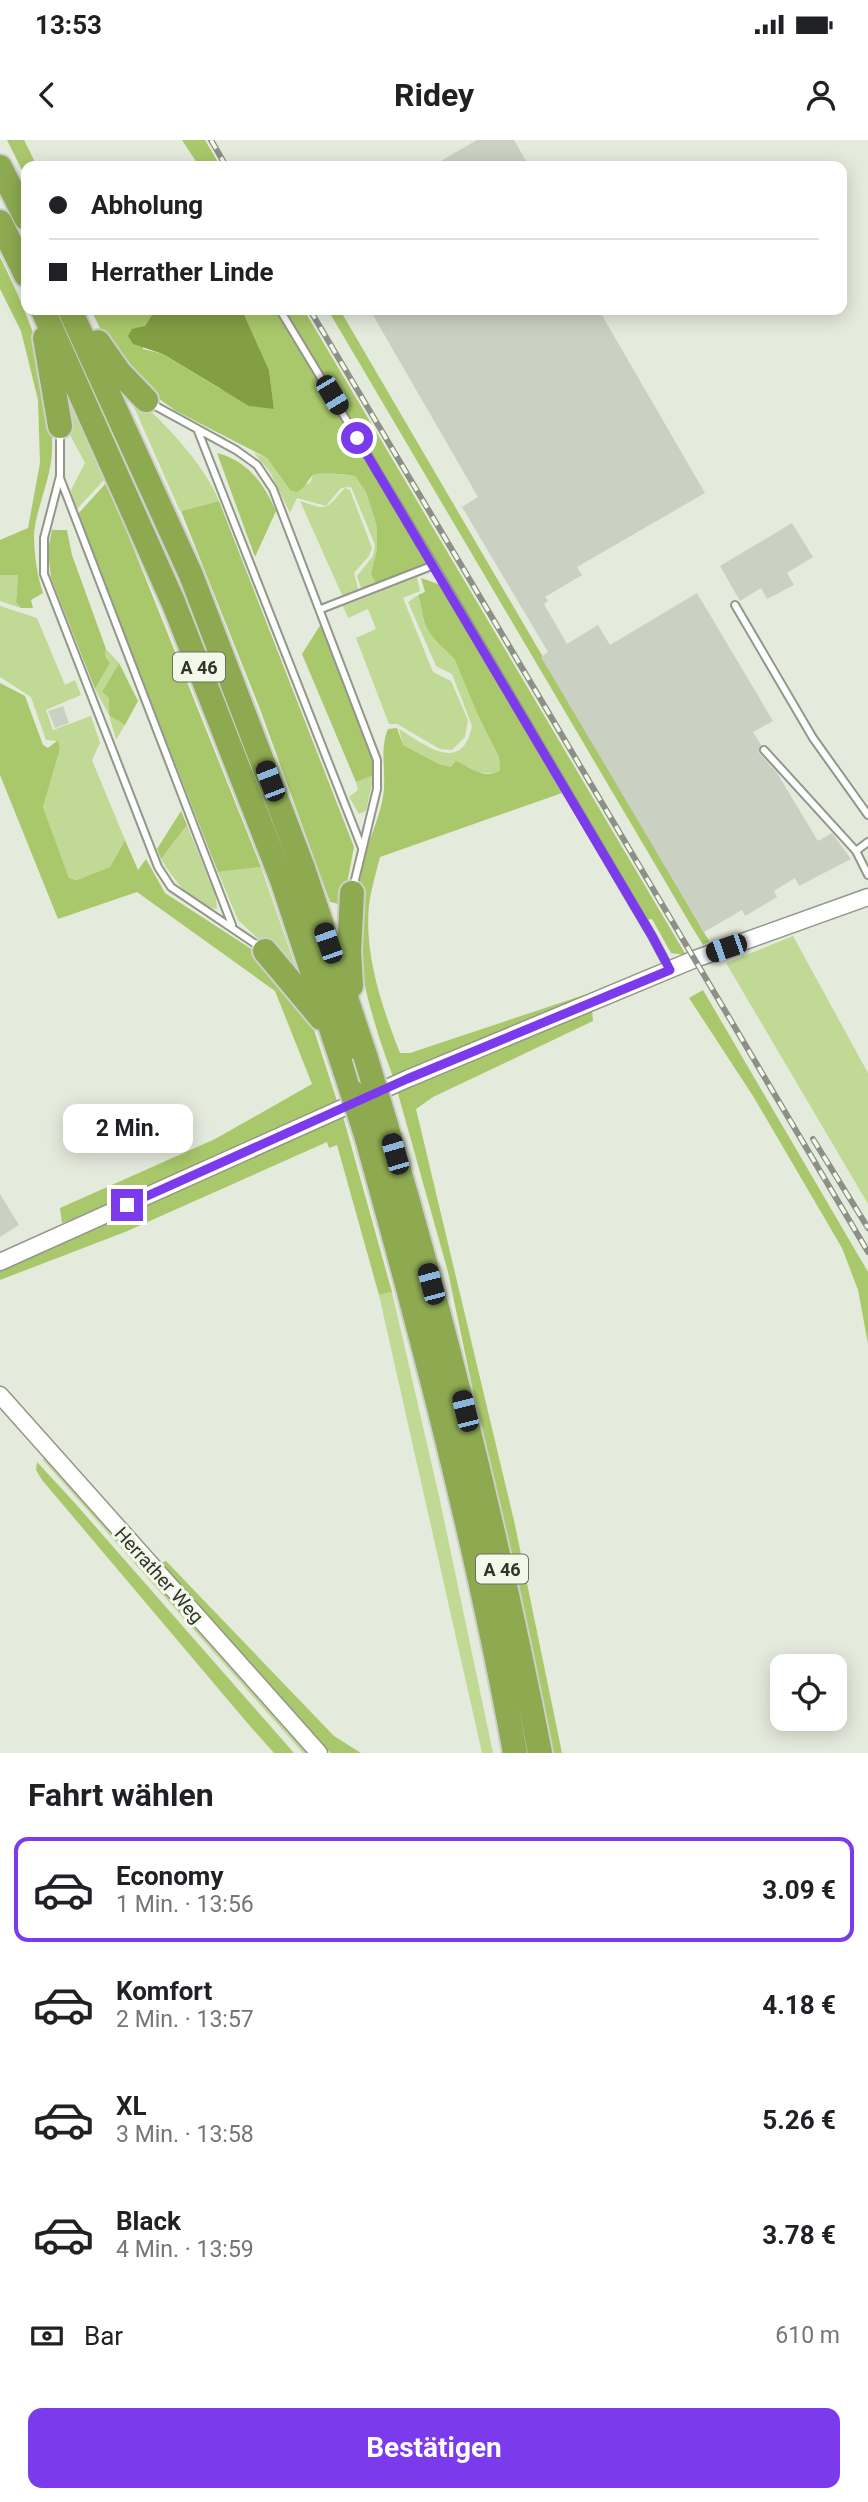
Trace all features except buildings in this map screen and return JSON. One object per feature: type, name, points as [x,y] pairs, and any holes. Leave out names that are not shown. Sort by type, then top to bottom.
[{"type":"highway","points":[[0,167],[21,208]]},
{"type":"highway","points":[[0,222],[21,265]]},
{"type":"highway","points":[[42,315],[60,426]]},
{"type":"highway","name":"A 46","points":[[43,315],[174,604],[282,880],[332,1033],[354,1059]]},
{"type":"highway","name":"A 46","points":[[72,315],[191,575],[303,867],[353,1018],[354,1059],[438,1309],[484,1488],[540,1753]]},
{"type":"highway","points":[[79,315],[119,372],[146,400]]},
{"type":"highway","points":[[352,893],[349,951],[353,1018]]},
{"type":"highway","points":[[265,951],[332,1033]]},
{"type":"highway","name":"A 46","points":[[377,1131],[411,1296],[464,1512],[515,1753]]},
{"type":"street","points":[[0,1262],[407,1079],[670,970],[868,897]]},
{"type":"street","name":"Herrather Weg","points":[[0,1395],[319,1753]]},
{"type":"lane","points":[[283,315],[434,565],[670,970]]},
{"type":"lane","points":[[146,400],[236,450],[257,465],[273,489],[377,760],[377,789],[352,893]]},
{"type":"lane","points":[[60,426],[60,476],[44,538],[44,574],[158,867],[171,887],[233,926],[265,951]]},
{"type":"lane","points":[[198,430],[362,849]]},
{"type":"lane","points":[[60,476],[233,926]]},
{"type":"lane","points":[[321,609],[434,565]]},
{"type":"lane","points":[[735,605],[813,738],[868,815]]},
{"type":"lane","points":[[764,750],[856,852],[868,875]]},
{"type":"lane","points":[[856,852],[868,842]]},
{"type":"shaded area","points":[[7,140],[24,140],[34,161],[21,161],[21,168]]},
{"type":"shaded area","points":[[182,140],[205,140],[217,161],[196,161]]},
{"type":"shaded area","points":[[0,257],[21,302],[21,315],[26,315],[39,351],[52,424],[51,462],[34,535],[36,564],[43,593],[31,600],[33,608],[21,608],[16,602],[18,575],[0,575],[0,540],[28,528],[40,463],[38,400],[21,331],[0,289]]},
{"type":"shaded area","points":[[94,315],[152,315],[145,326],[143,349],[163,354],[220,389],[274,409],[269,370],[244,315],[307,315],[686,955],[671,953],[652,919],[646,920],[434,561],[376,584],[371,574],[377,550],[377,527],[366,492],[355,476],[316,474],[297,492],[290,490],[267,458],[176,411],[140,385],[108,344]]},
{"type":"shaded area","points":[[152,315],[244,315],[269,370],[274,409],[249,406],[163,354],[133,344],[128,336],[132,329],[145,326]]},
{"type":"shaded area","points":[[331,315],[343,315],[709,941],[703,945]]},
{"type":"shaded area","points":[[65,384],[106,478],[76,510],[71,490],[85,463],[68,431]]},
{"type":"shaded area","points":[[126,389],[166,426],[191,455],[219,501],[180,511]]},
{"type":"shaded area","points":[[217,453],[238,462],[254,475],[276,511],[255,557]]},
{"type":"shaded area","points":[[254,453],[267,458],[290,490],[310,483],[313,475],[318,472],[355,476],[366,492],[377,527],[378,550],[371,574],[376,584],[362,591],[357,576],[373,556],[375,545],[351,487],[341,488],[326,506],[297,498],[290,513],[270,472]]},
{"type":"shaded area","points":[[107,482],[261,867],[218,872],[77,515]]},
{"type":"shaded area","points":[[345,488],[350,490],[372,548],[369,556],[354,573],[359,592],[342,595],[300,501],[326,506]]},
{"type":"shaded area","points":[[219,501],[354,847],[343,905],[330,902],[260,709],[181,511]]},
{"type":"shaded area","points":[[52,530],[67,530],[72,555],[106,649],[105,656],[110,663],[95,689],[51,578],[48,550]]},
{"type":"shaded area","points":[[0,575],[18,575],[16,601],[21,608],[0,601]]},
{"type":"shaded area","points":[[417,577],[420,591],[403,598],[433,672],[451,681],[468,720],[465,737],[452,750],[440,749],[397,724],[389,724],[356,638],[376,629],[368,609],[348,618],[343,606]]},
{"type":"shaded area","points":[[421,578],[441,585],[562,793],[380,857],[369,905],[369,943],[381,999],[400,1053],[410,1053],[584,995],[586,998],[393,1077],[363,975],[357,922],[362,868],[383,797],[385,737],[388,729],[397,728],[403,745],[439,764],[451,767],[456,761],[484,774],[500,770],[499,757],[455,660],[434,639],[426,626],[418,595],[425,592]]},
{"type":"shaded area","points":[[418,595],[426,626],[434,639],[455,660],[499,757],[500,770],[495,774],[477,772],[467,766],[451,767],[439,764],[403,745],[399,729],[430,748],[451,753],[460,750],[467,741],[472,726],[452,674],[436,666],[408,602]]},
{"type":"shaded area","points":[[0,606],[37,618],[65,685],[75,680],[81,695],[46,710],[53,730],[91,716],[100,743],[92,760],[125,840],[110,867],[77,880],[69,878],[43,807],[60,749],[58,741],[46,740],[31,697],[0,677]]},
{"type":"shaded area","points":[[321,624],[372,755],[374,775],[356,782],[302,654]]},
{"type":"shaded area","points":[[106,649],[119,663],[102,692],[109,698],[110,715],[125,725],[116,740],[109,715],[95,689],[110,663],[105,656]]},
{"type":"shaded area","points":[[119,663],[138,701],[125,725],[109,715],[109,698],[102,692]]},
{"type":"shaded area","points":[[0,683],[25,696],[43,745],[48,748],[58,740],[60,749],[43,807],[69,878],[77,880],[110,867],[125,840],[138,870],[146,859],[165,893],[259,954],[311,1021],[337,1101],[94,1212],[62,1223],[60,1208],[215,1139],[312,1084],[275,991],[137,892],[58,919],[0,775]]},
{"type":"shaded area","points":[[374,775],[366,811],[359,814],[349,797],[358,790],[356,782]]},
{"type":"shaded area","points":[[181,811],[187,825],[161,859],[157,849]]},
{"type":"shaded area","points":[[187,825],[216,897],[217,909],[192,897],[161,859]]},
{"type":"shaded area","points":[[261,867],[299,977],[238,920],[218,872]]},
{"type":"shaded area","points":[[793,936],[868,1073],[868,1204],[726,963]]},
{"type":"shaded area","points":[[703,990],[868,1272],[868,1344],[858,1290],[842,1248],[753,1096],[689,998]]},
{"type":"shaded area","points":[[592,1009],[593,1021],[433,1097],[416,1109],[515,1525],[562,1753],[549,1753],[448,1272],[397,1090]]},
{"type":"shaded area","points":[[342,1113],[392,1292],[379,1295],[337,1145],[329,1148],[327,1142],[125,1232],[0,1280],[0,1268]]},
{"type":"shaded area","points":[[392,1292],[439,1496],[493,1753],[482,1753],[379,1295]]},
{"type":"shaded area","points":[[42,1459],[48,1459],[308,1753],[303,1753]]},
{"type":"shaded area","points":[[37,1462],[294,1753],[274,1753],[249,1725],[42,1480],[36,1470]]},
{"type":"shaded area","points":[[166,1561],[334,1736],[361,1753],[331,1753],[317,1740],[160,1563]]},
{"type":"railway","points":[[211,140],[223,161]]},
{"type":"railway","points":[[313,315],[868,1252]]},
{"type":"railway","points":[[813,1139],[868,1228]]},
{"type":"route","points":[[127,1205],[407,1079],[670,970],[357,438]]}]
